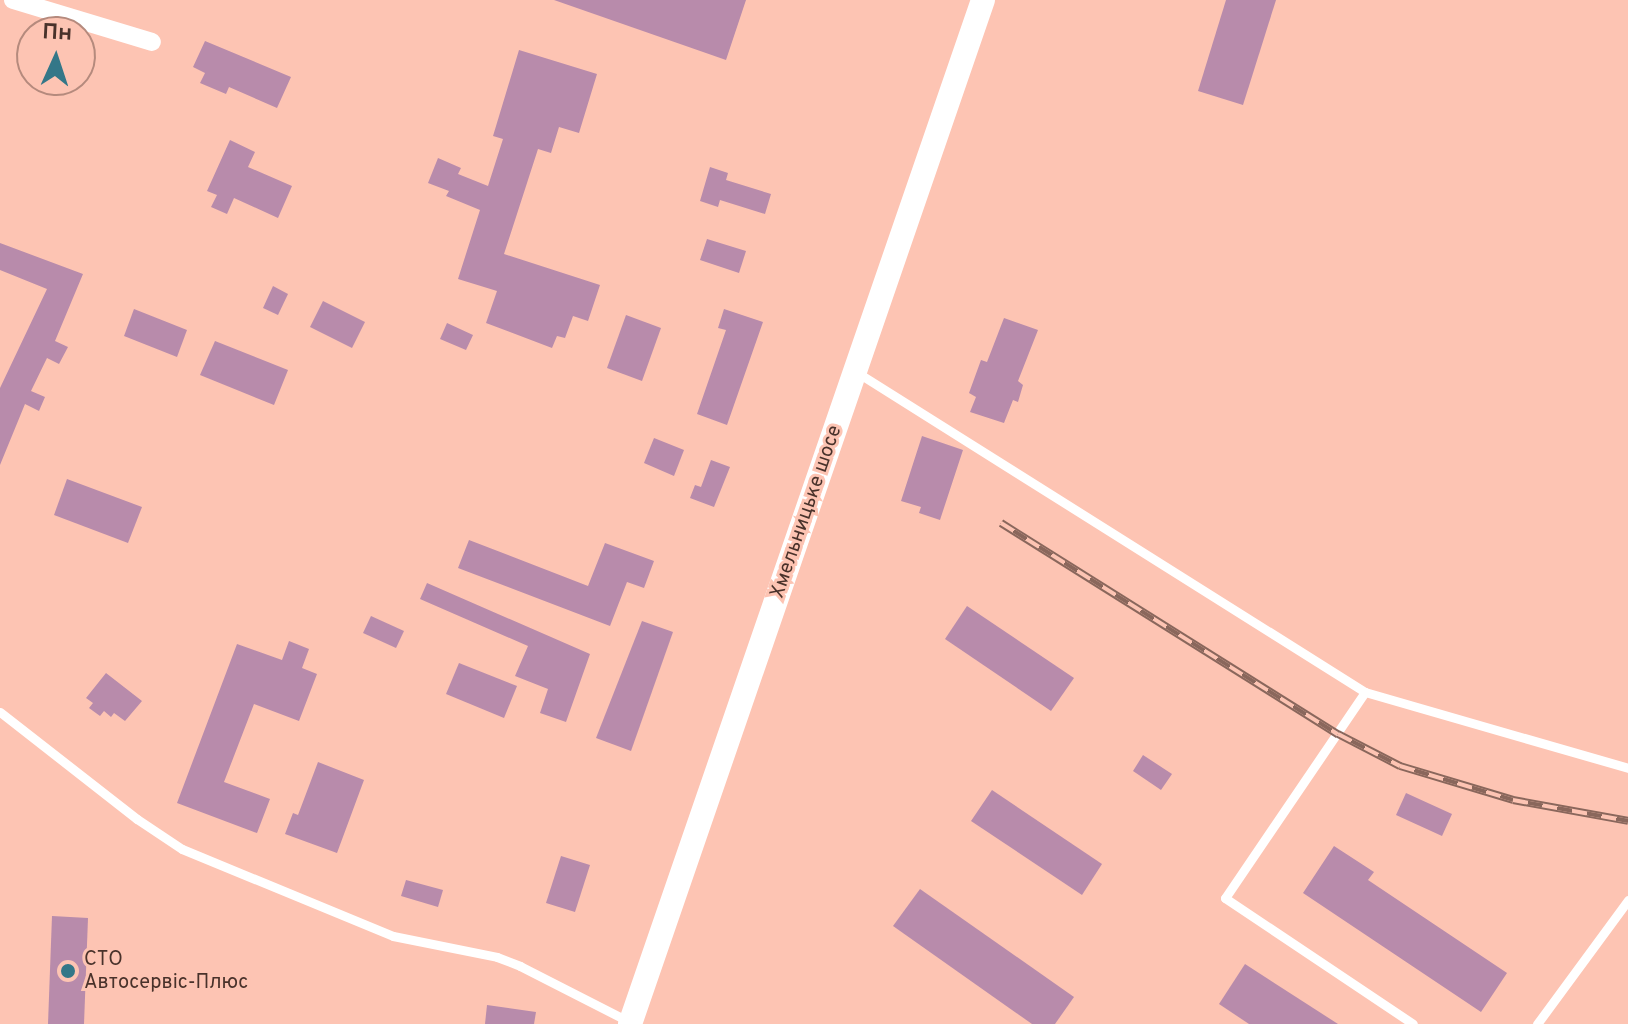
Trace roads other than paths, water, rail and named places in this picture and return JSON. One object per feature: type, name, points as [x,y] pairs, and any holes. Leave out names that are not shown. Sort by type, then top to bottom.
[{"type":"street","points":[[13,0],[152,42]]},
{"type":"street","name":"Хмельницьке шосе","points":[[630,1023],[983,0]]},
{"type":"lane","points":[[856,372],[1365,692],[1628,768]]},
{"type":"lane","points":[[1365,692],[1225,898],[1413,1024]]},
{"type":"lane","points":[[0,712],[105,796],[182,849],[393,936],[508,961],[630,1023]]},
{"type":"lane","points":[[1537,1024],[1628,900]]},
{"type":"railway","points":[[1001,523],[1338,734],[1400,766],[1513,800],[1628,821]]},
{"type":"place","name":"СТО Автосервіс-Плюс","points":[[68,971]]}]
